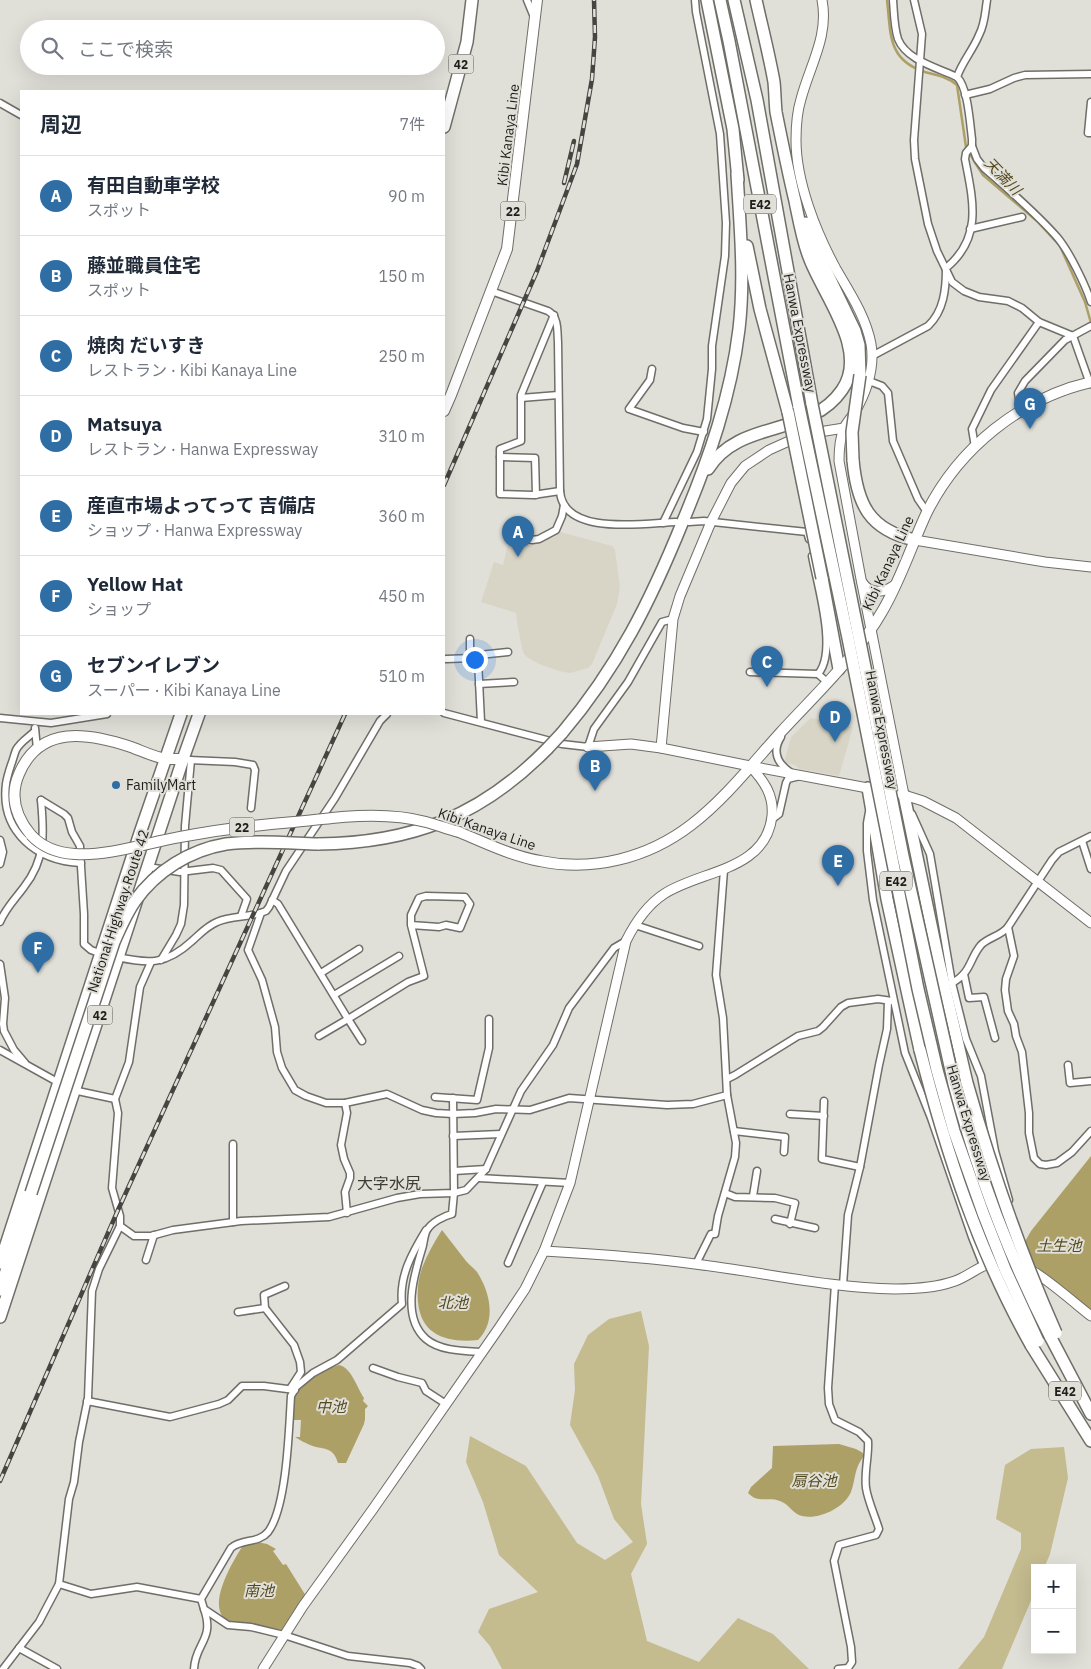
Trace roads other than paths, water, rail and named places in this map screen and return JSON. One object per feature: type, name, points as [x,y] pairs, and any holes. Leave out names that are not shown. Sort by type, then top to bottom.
[{"type":"highway","name":"42","points":[[445,123],[467,42],[472,0]]},
{"type":"highway","points":[[707,0],[733,129],[746,238],[754,284],[788,412],[839,669]]},
{"type":"highway","name":"Hanwa Expressway","points":[[720,0],[799,407],[936,1070],[982,1213],[1035,1343],[1091,1441]]},
{"type":"highway","name":"Hanwa Expressway","points":[[734,0],[757,100],[792,302],[903,856],[954,1084],[964,1121],[993,1206],[1023,1280],[1053,1334]]},
{"type":"highway","points":[[699,483],[714,460],[736,442],[750,435],[816,415],[843,389],[850,369],[849,345],[835,310],[817,276],[803,240],[776,110],[773,80],[756,0]]},
{"type":"highway","points":[[788,169],[816,250],[855,331],[859,345],[865,378],[852,432],[852,460],[858,492],[869,514],[884,529],[900,537],[915,540]]},
{"type":"highway","points":[[0,1290],[114,942],[126,916],[145,888],[168,867],[208,848],[225,844],[256,842],[359,843],[430,827],[466,811],[496,792],[526,769],[562,733],[596,689],[638,621],[662,571],[699,483],[717,434],[739,329],[741,264],[738,174]]},
{"type":"highway","name":"National Highway Route 42","points":[[0,1263],[100,953],[181,715]]},
{"type":"highway","name":"National Highway Route 42","points":[[0,1317],[148,867],[187,759],[199,715]]},
{"type":"highway","points":[[868,788],[888,899],[920,1050],[938,1119],[967,1205],[1001,1290],[1035,1343]]},
{"type":"highway","points":[[904,795],[939,962],[967,1083],[980,1126],[1017,1236],[1053,1334],[1091,1413]]},
{"type":"main road","name":"Kibi Kanaya Line","points":[[445,409],[507,249],[538,0]]},
{"type":"main road","name":"Kibi Kanaya Line","points":[[187,759],[166,759],[116,742],[86,736],[69,736],[53,739],[37,748],[24,764],[14,790],[18,816],[30,835],[39,842],[52,850],[66,853],[84,854],[118,850],[222,830],[343,817],[375,816],[407,818],[424,822],[459,832],[508,852],[541,862],[600,863],[642,853],[680,832],[713,805],[839,669],[871,630],[884,610],[927,512],[937,494],[948,478],[975,447],[1005,421],[1024,408],[1053,394],[1090,383]]},
{"type":"street","points":[[527,0],[535,20]]},
{"type":"street","points":[[663,522],[697,452],[704,432],[709,403],[712,346],[724,256],[726,223],[718,116],[695,0]]},
{"type":"street","points":[[822,0],[824,14],[822,33],[817,54],[799,105],[797,151],[803,185],[814,221],[828,253],[864,320],[870,336],[872,356],[855,412],[844,428],[840,444],[839,461],[904,795],[930,854],[952,983],[966,1039],[981,1076],[995,1151],[1013,1212],[972,1237]]},
{"type":"street","points":[[893,0],[896,28],[901,45],[909,55],[920,62],[957,77],[963,85],[972,146],[977,159],[984,168],[1040,218],[1058,238],[1066,250],[1091,302]]},
{"type":"street","points":[[914,0],[922,34],[914,140],[915,159],[928,224],[937,251],[952,282],[964,291],[979,297],[1008,301],[1022,308],[1039,322],[1073,336],[1090,383]]},
{"type":"street","points":[[957,77],[980,34],[987,0]]},
{"type":"street","points":[[965,95],[990,89],[1025,75],[1091,74]]},
{"type":"street","points":[[1091,102],[1088,133],[1091,133]]},
{"type":"street","points":[[0,103],[20,114]]},
{"type":"street","points":[[872,356],[928,326],[940,308],[946,286],[946,268],[963,251],[970,229],[973,205],[965,159],[966,153],[972,146]]},
{"type":"street","points":[[970,229],[1022,217]]},
{"type":"street","points":[[491,291],[548,311],[554,316],[558,342],[560,491],[564,505],[579,518],[597,524],[676,522]]},
{"type":"street","points":[[554,316],[520,398],[521,441],[500,449],[500,494],[536,494],[560,491]]},
{"type":"street","points":[[975,447],[972,429],[990,390],[1039,322]]},
{"type":"street","points":[[1024,408],[1018,393],[1025,381],[1058,346],[1089,327]]},
{"type":"street","points":[[652,369],[650,380],[629,409],[683,428],[704,432]]},
{"type":"street","points":[[865,378],[878,383],[886,390],[889,398],[893,440],[918,499],[927,512]]},
{"type":"street","points":[[520,398],[558,395]]},
{"type":"street","points":[[660,748],[673,619],[680,596],[711,522],[730,483],[738,472],[752,460],[777,446],[798,437],[844,428]]},
{"type":"street","points":[[500,457],[535,458],[536,494]]},
{"type":"street","points":[[518,536],[532,540],[539,539],[556,530],[564,505]]},
{"type":"street","points":[[689,522],[711,522],[807,532],[827,637],[825,663],[818,674]]},
{"type":"street","points":[[915,540],[1045,562],[1091,567]]},
{"type":"street","points":[[861,580],[868,589],[876,592],[896,584]]},
{"type":"street","points":[[588,747],[594,728],[628,682],[662,622],[673,619]]},
{"type":"street","points":[[470,639],[470,654],[478,660],[481,722]]},
{"type":"street","points":[[446,659],[508,652]]},
{"type":"street","points":[[750,672],[818,674],[827,682]]},
{"type":"street","points":[[479,684],[514,682]]},
{"type":"street","points":[[445,713],[562,744],[588,747],[631,744],[660,748],[904,795],[956,818],[1091,923]]},
{"type":"street","points":[[0,718],[51,723],[101,715]]},
{"type":"street","points":[[1,918],[30,879],[41,854],[44,837],[42,800],[68,818],[72,832],[80,846],[84,944],[91,950],[151,962],[161,960],[183,948],[208,926],[220,920],[261,913],[269,907],[286,870],[335,798],[380,721],[386,715]]},
{"type":"street","points":[[34,722],[37,748]]},
{"type":"street","points":[[788,725],[776,747],[776,753],[780,763],[791,773]]},
{"type":"street","points":[[35,731],[17,749],[8,771],[5,793],[8,815],[24,841],[41,854],[60,861],[81,863]]},
{"type":"street","points":[[161,960],[181,924],[186,891],[187,759],[253,765],[255,770],[251,808]]},
{"type":"street","points":[[264,1669],[284,1635],[525,1289],[544,1251],[570,1183],[626,941],[635,924],[649,907],[664,894],[690,881],[724,870],[744,859],[761,844],[768,832],[772,803],[769,792],[760,777],[750,766]]},
{"type":"street","points":[[771,820],[779,814],[784,788],[788,780],[794,777],[806,776]]},
{"type":"street","points":[[868,788],[869,814],[866,823],[870,879],[891,1001],[905,1053],[983,1265]]},
{"type":"street","points":[[952,983],[968,970],[980,947],[986,940],[999,935],[1008,927],[1046,867],[1059,852],[1091,836]]},
{"type":"street","points":[[0,840],[3,857],[0,864]]},
{"type":"street","points":[[1082,841],[1091,869]]},
{"type":"street","points":[[148,867],[185,872],[213,868],[221,870],[247,899],[241,916]]},
{"type":"street","points":[[696,1264],[711,1234],[715,1234],[718,1216],[735,1157],[736,1143],[727,1095],[723,1018],[716,975],[724,870]]},
{"type":"street","points":[[319,1036],[408,982],[424,976],[411,925],[411,915],[419,898],[426,896],[465,897],[470,904],[460,928],[446,925],[439,928],[411,925]]},
{"type":"street","points":[[272,900],[278,904],[362,1042]]},
{"type":"street","points":[[261,913],[248,950],[262,980],[275,1027],[277,1052],[282,1068],[295,1090],[306,1096],[326,1103],[345,1103],[388,1094],[422,1110],[453,1114],[475,1113],[496,1109],[530,1110],[570,1098],[676,1105],[693,1104],[727,1095]]},
{"type":"street","points":[[635,924],[699,946]]},
{"type":"street","points":[[1008,927],[1014,956],[1006,979],[1005,990],[1008,1011],[1022,1052],[1029,1113],[1029,1132],[1034,1158],[1040,1164],[1057,1163],[1072,1152],[1091,1131]]},
{"type":"street","points":[[120,1226],[134,1236],[154,1235],[173,1230],[234,1222],[329,1217],[397,1198],[420,1194],[454,1193],[466,1190],[480,1178],[486,1169],[521,1091],[553,1045],[569,1008],[614,948],[626,941]]},
{"type":"street","points":[[321,973],[359,949]]},
{"type":"street","points":[[334,995],[399,956]]},
{"type":"street","points":[[3,1669],[39,1622],[59,1584],[69,1498],[74,1482],[87,1401],[92,1291],[99,1269],[120,1226],[120,1216],[112,1188],[118,1113],[115,1099],[129,1062],[140,986],[151,962]]},
{"type":"street","points":[[0,964],[6,998],[4,1031],[14,1050],[29,1066]]},
{"type":"street","points":[[964,974],[969,998],[984,997],[995,1038]]},
{"type":"street","points":[[726,1079],[798,1036],[818,1031],[841,1006],[848,1002],[878,999],[891,1001]]},
{"type":"street","points":[[838,1669],[848,1668],[852,1662],[852,1655],[834,1561],[840,1545],[876,1535],[879,1529],[866,1488],[868,1440],[859,1432],[835,1420],[829,1404],[828,1388],[848,1215],[860,1166],[891,1001]]},
{"type":"street","points":[[435,1097],[477,1100],[489,1048],[489,1019]]},
{"type":"street","points":[[0,1050],[75,1091],[115,1099]]},
{"type":"street","points":[[1068,1065],[1070,1083],[1091,1081]]},
{"type":"street","points":[[87,1401],[170,1417],[219,1404],[228,1400],[242,1386],[254,1385],[292,1390],[313,1373],[337,1360],[402,1304],[403,1277],[412,1254],[426,1230],[445,1216],[452,1214],[454,1193],[453,1098]]},
{"type":"street","points":[[824,1101],[822,1159],[860,1166]]},
{"type":"street","points":[[345,1103],[347,1113],[341,1145],[350,1173],[345,1192],[347,1213]]},
{"type":"street","points":[[790,1114],[824,1116]]},
{"type":"street","points":[[734,1130],[785,1137],[784,1152]]},
{"type":"street","points":[[453,1136],[501,1134]]},
{"type":"street","points":[[233,1144],[234,1222]]},
{"type":"street","points":[[454,1172],[486,1169]]},
{"type":"street","points":[[753,1196],[757,1171]]},
{"type":"street","points":[[480,1178],[570,1183]]},
{"type":"street","points":[[508,1262],[543,1182]]},
{"type":"street","points":[[725,1193],[735,1197],[775,1198],[795,1203],[790,1224]]},
{"type":"street","points":[[775,1219],[814,1228]]},
{"type":"street","points":[[426,1230],[411,1291],[413,1313],[418,1329],[433,1344],[448,1348],[482,1352]]},
{"type":"street","points":[[146,1260],[154,1235]]},
{"type":"street","points":[[544,1251],[612,1254],[839,1285],[893,1289],[925,1289],[956,1280],[983,1265],[1007,1260],[1031,1269],[1091,1316]]},
{"type":"street","points":[[194,1669],[195,1661],[206,1640],[208,1628],[208,1620],[201,1599],[231,1548],[241,1542],[257,1540],[268,1532],[276,1516],[282,1490],[292,1390],[301,1372],[300,1362],[294,1345],[265,1308],[264,1295],[285,1286]]},
{"type":"street","points":[[238,1312],[265,1308]]},
{"type":"street","points":[[373,1368],[422,1383],[426,1391],[446,1404]]},
{"type":"street","points":[[59,1584],[91,1594],[137,1587],[201,1599]]},
{"type":"street","points":[[204,1609],[228,1625],[251,1627],[284,1635],[348,1656],[410,1663],[418,1666],[420,1669]]},
{"type":"street","points":[[19,1648],[56,1669]]},
{"type":"water","name":"土生池","points":[[1091,1156],[1091,1313],[1019,1252],[1031,1231]]},
{"type":"water","name":"北池","points":[[442,1230],[477,1272],[488,1297],[490,1306],[488,1324],[478,1340],[456,1340],[438,1335],[424,1323],[420,1314],[418,1294],[421,1272],[428,1253]]},
{"type":"water","name":"中池","points":[[339,1365],[351,1374],[364,1398],[363,1401],[368,1406],[365,1409],[364,1424],[346,1463],[338,1463],[336,1457],[330,1451],[310,1445],[295,1437],[300,1437],[301,1420],[292,1420],[294,1400],[302,1386],[320,1373]]},
{"type":"water","name":"扇谷池","points":[[839,1444],[856,1449],[863,1453],[864,1456],[858,1465],[848,1498],[837,1508],[816,1516],[802,1516],[780,1501],[756,1498],[748,1493],[751,1487],[772,1468],[773,1446]]},
{"type":"water","name":"南池","points":[[257,1542],[267,1544],[276,1549],[273,1551],[283,1565],[286,1564],[306,1596],[282,1630],[230,1622],[221,1615],[219,1606],[220,1595],[228,1572],[244,1544]]},
{"type":"waterway","name":"天満川","points":[[887,0],[891,34],[897,53],[913,67],[946,78],[957,85],[966,147],[983,175],[1037,221],[1060,246],[1085,302],[1091,323]]},
{"type":"railway","points":[[445,483],[537,271],[577,164],[592,79],[595,37],[594,0]]},
{"type":"railway","points":[[564,183],[574,141]]},
{"type":"railway","points":[[0,1481],[118,1210],[345,715]]},
{"type":"place","name":"セブンイレブン","points":[[1030,429]]},
{"type":"place","name":"有田自動車学校","points":[[518,557]]},
{"type":"place","name":"焼肉 だいすき","points":[[767,687]]},
{"type":"place","name":"Matsuya","points":[[835,742]]},
{"type":"place","name":"FamilyMart","points":[[116,785]]},
{"type":"place","name":"藤並職員住宅","points":[[595,791]]},
{"type":"place","name":"産直市場よってって 吉備店","points":[[838,886]]},
{"type":"place","name":"Yellow Hat","points":[[38,973]]},
{"type":"district","name":"大字水尻","points":[[389,1183]]}]
